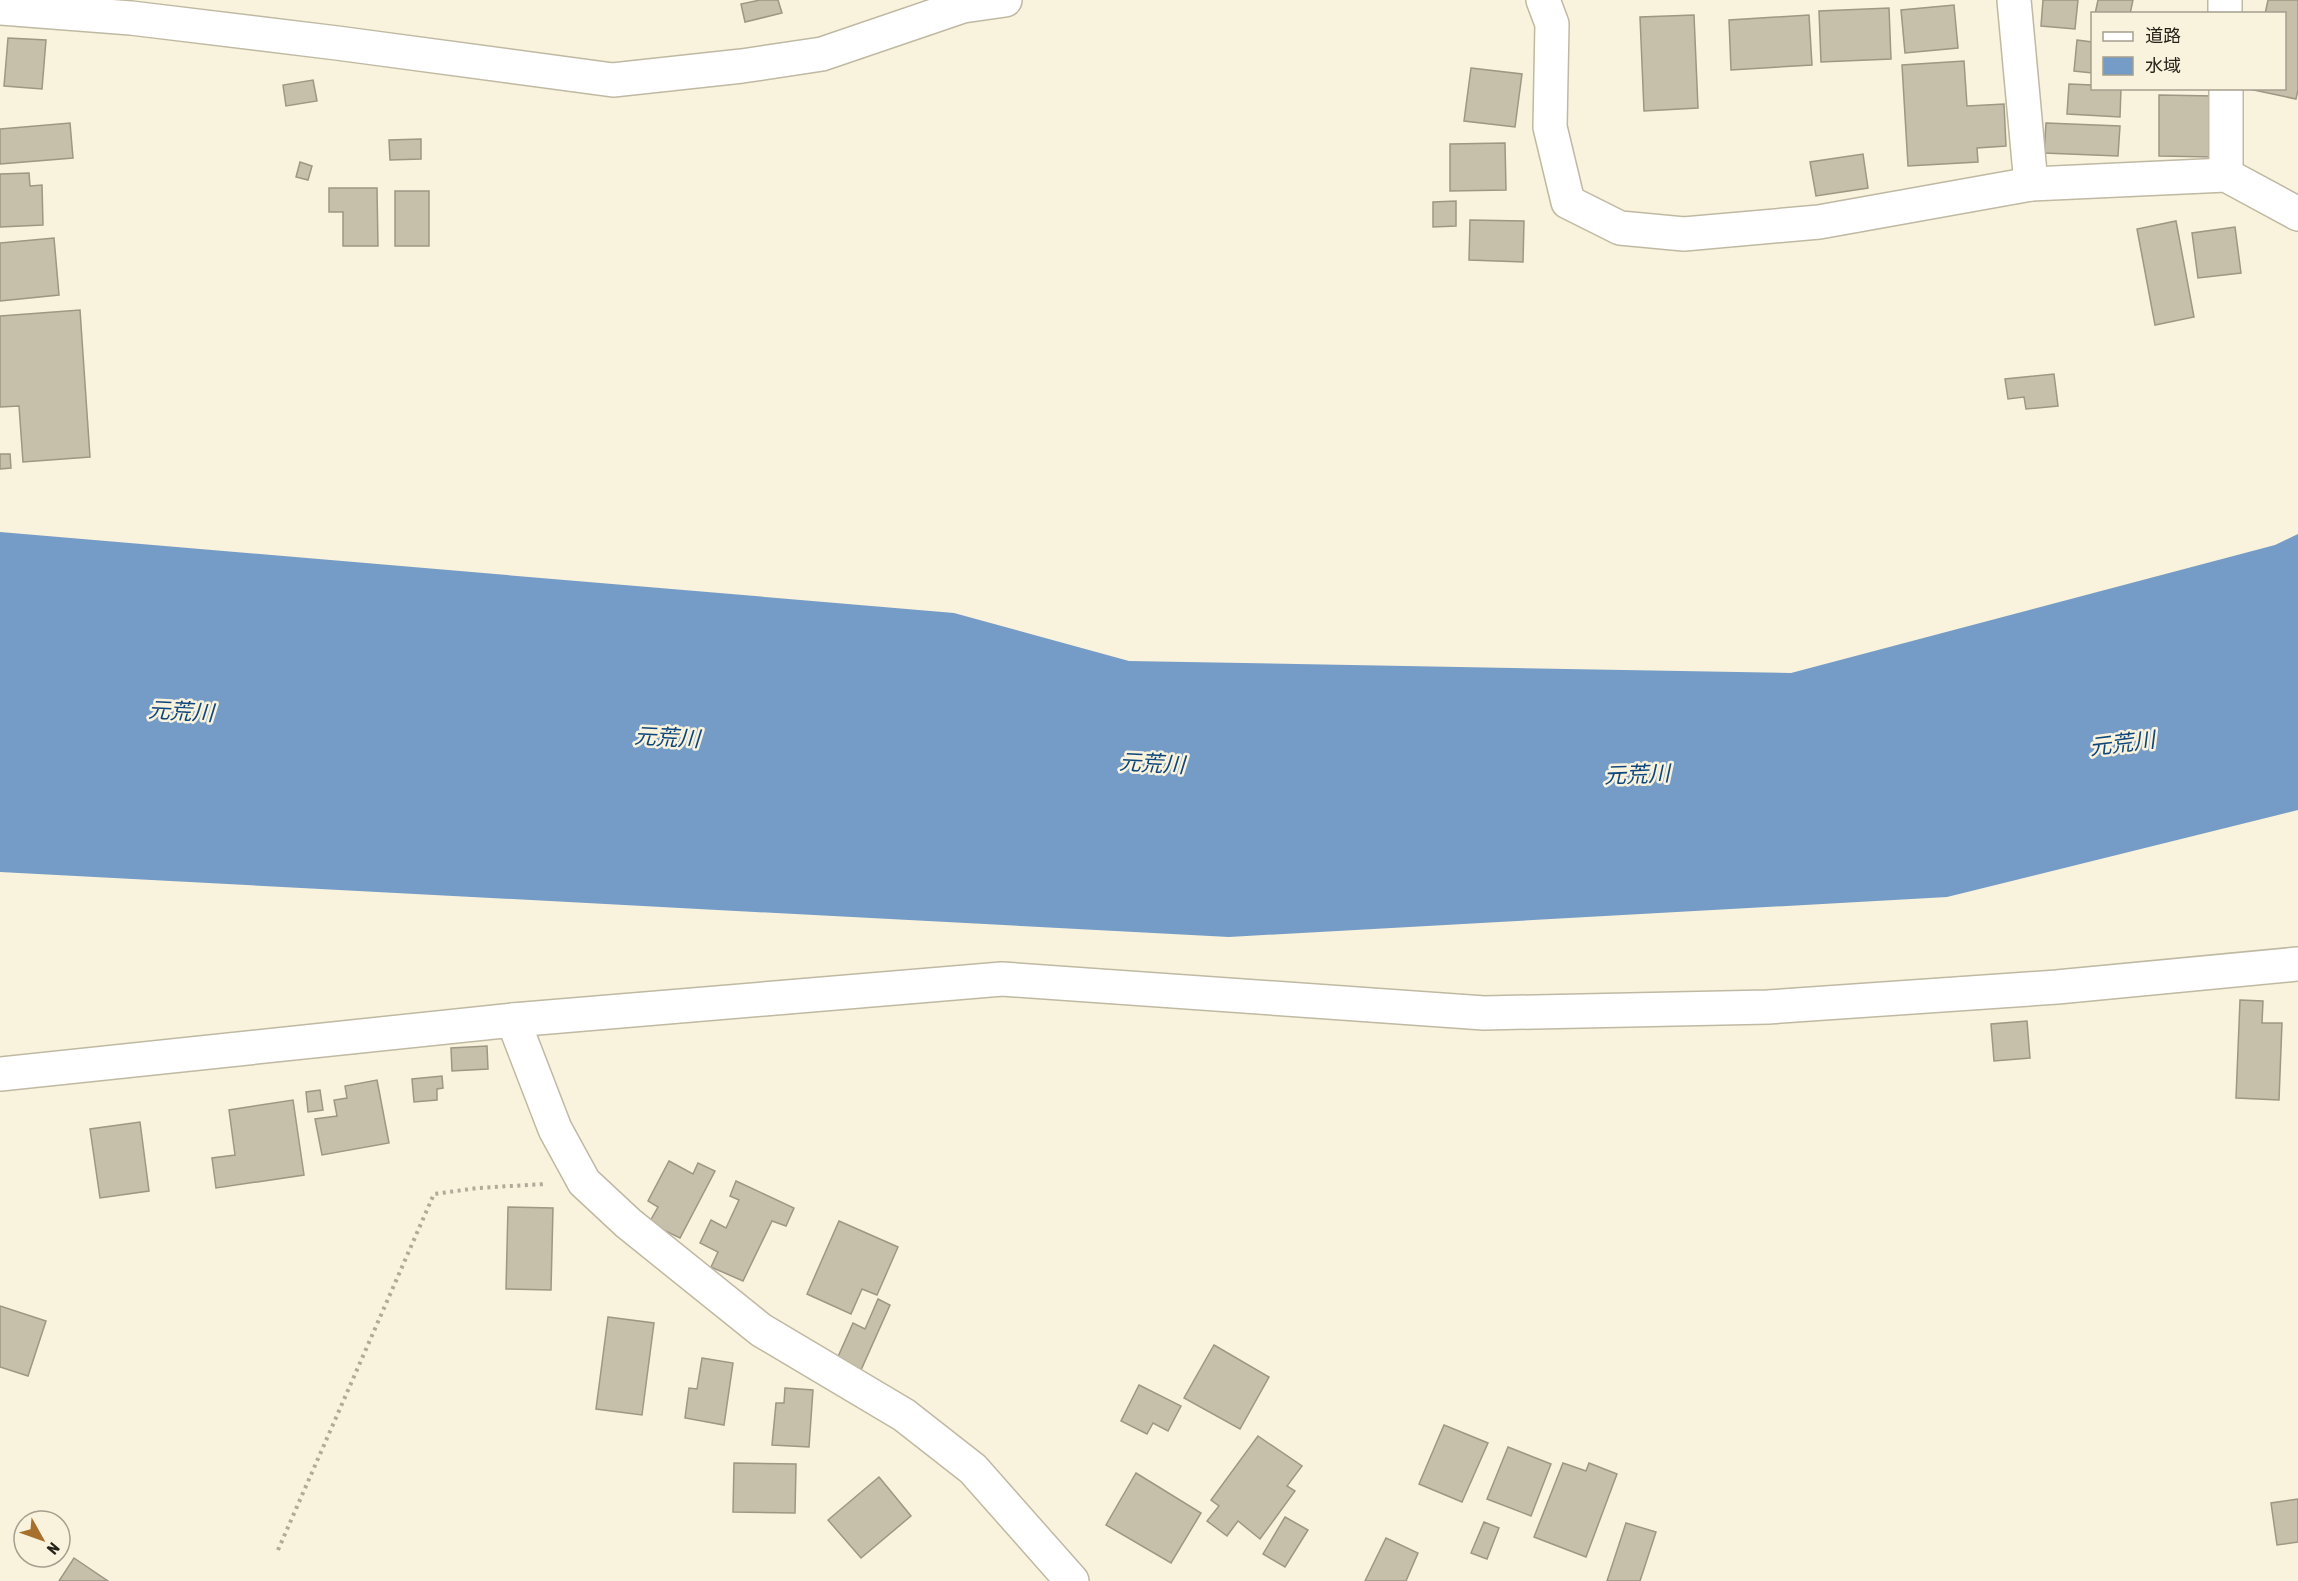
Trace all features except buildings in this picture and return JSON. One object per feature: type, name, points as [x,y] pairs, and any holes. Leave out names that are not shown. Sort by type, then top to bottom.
[{"type":"street","points":[[0,8],[130,9],[337,43],[613,80],[742,66],[822,54],[963,3],[1005,0]]},
{"type":"street","points":[[1543,0],[1552,24],[1550,127],[1568,202],[1620,228],[1684,234],[1819,222],[2031,184],[2226,176],[2298,214]]},
{"type":"street","points":[[2014,0],[2031,184]]},
{"type":"street","points":[[2226,90],[2226,176]]},
{"type":"street","points":[[0,1074],[513,1020],[1002,979],[1484,1012],[1768,1007],[2057,987],[2298,964]]},
{"type":"street","points":[[513,1020],[555,1129],[584,1182],[628,1223],[761,1330],[904,1415],[973,1469],[1072,1581]]},
{"type":"path","points":[[278,1550],[434,1194],[478,1188],[584,1182]]},
{"type":"water","name":"元荒川","points":[[0,532],[954,613],[1129,661],[1791,673],[2275,545],[2298,534],[2298,810],[1947,897],[1229,937],[0,872]]}]
